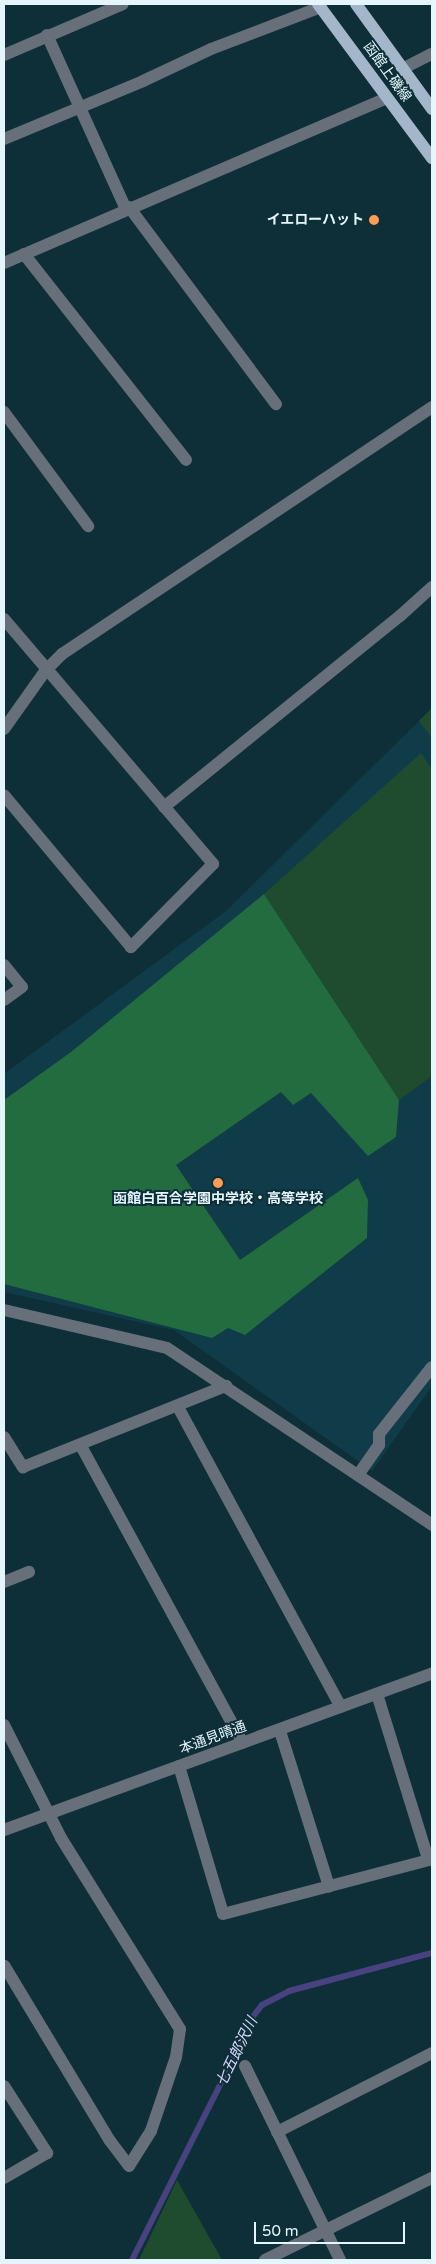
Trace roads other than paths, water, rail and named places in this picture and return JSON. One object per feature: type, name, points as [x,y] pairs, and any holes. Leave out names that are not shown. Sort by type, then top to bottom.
[{"type":"main road","name":"函館上磯線","points":[[356,4],[432,109]]},
{"type":"main road","name":"函館上磯線","points":[[319,5],[432,158]]},
{"type":"street","points":[[4,55],[47,34],[123,4]]},
{"type":"street","points":[[4,139],[211,49],[319,5]]},
{"type":"street","points":[[47,34],[128,208],[276,404]]},
{"type":"street","points":[[404,68],[432,54]]},
{"type":"street","points":[[4,263],[387,98]]},
{"type":"street","points":[[24,254],[186,460]]},
{"type":"street","points":[[4,729],[46,670],[62,654],[432,407]]},
{"type":"street","points":[[4,412],[88,526]]},
{"type":"street","points":[[164,808],[432,587]]},
{"type":"street","points":[[4,619],[213,864],[131,947],[4,795]]},
{"type":"street","points":[[4,965],[22,987],[4,1000]]},
{"type":"street","points":[[4,1310],[166,1348],[226,1386],[432,1525]]},
{"type":"street","points":[[358,1475],[379,1445],[379,1434],[432,1367]]},
{"type":"street","points":[[4,1437],[23,1467],[81,1446],[226,1386]]},
{"type":"street","points":[[178,1407],[341,1707]]},
{"type":"street","points":[[81,1446],[243,1743]]},
{"type":"street","points":[[4,1582],[29,1572]]},
{"type":"street","name":"本通見晴通","points":[[4,1830],[280,1731],[432,1673]]},
{"type":"street","points":[[179,1766],[223,1914],[430,1859],[378,1694]]},
{"type":"street","points":[[4,1724],[48,1815],[180,2029],[176,2057],[151,2131],[129,2166],[110,2141],[4,1965]]},
{"type":"street","points":[[280,1731],[329,1886]]},
{"type":"street","points":[[277,2132],[432,2053]]},
{"type":"street","points":[[245,2066],[340,2260]]},
{"type":"street","points":[[4,2086],[47,2153],[4,2178]]},
{"type":"street","points":[[264,2260],[432,2178]]},
{"type":"waterway","name":"七五郎沢川","points":[[132,2260],[218,2089],[246,2026],[262,2005],[289,1991],[432,1953]]},
{"type":"place","name":"イエローハット","points":[[374,220]]},
{"type":"place","name":"函館白百合学園中学校・高等学校","points":[[218,1183]]}]
